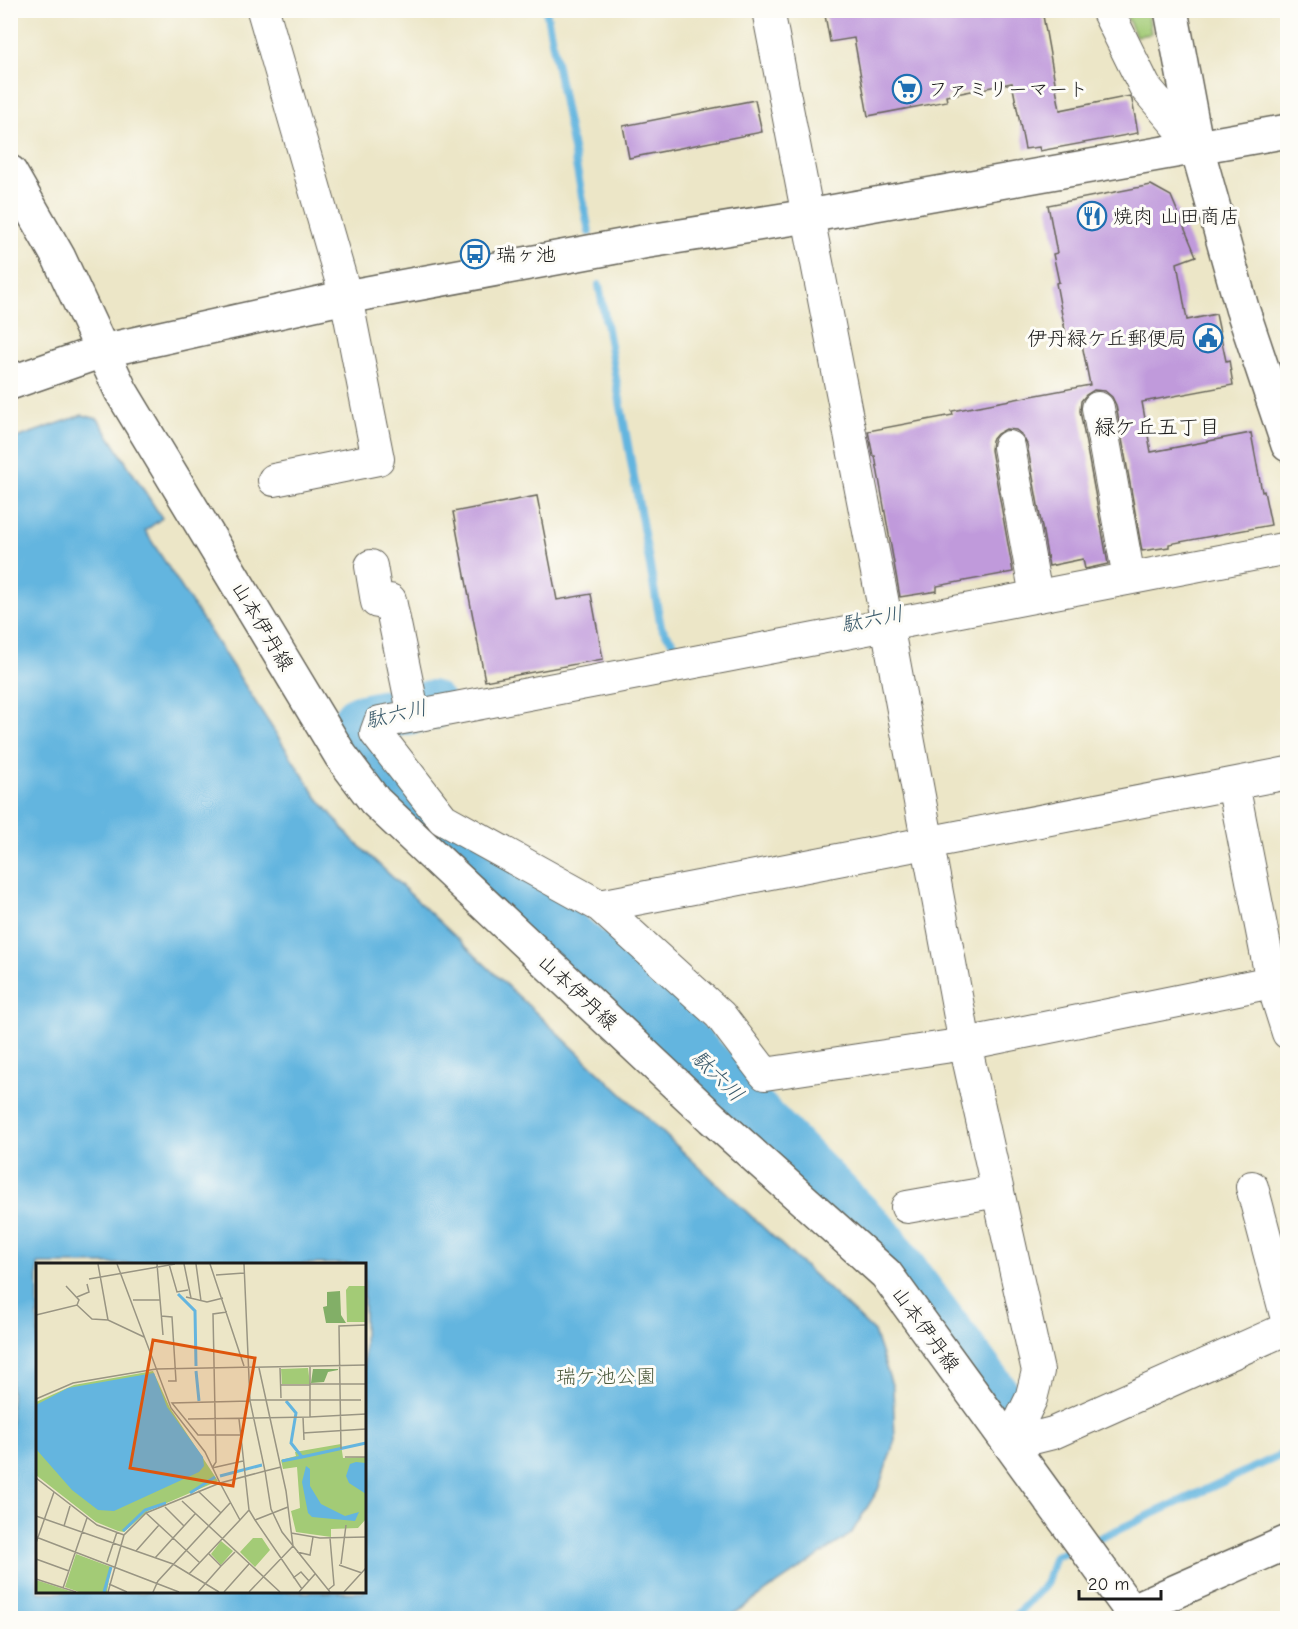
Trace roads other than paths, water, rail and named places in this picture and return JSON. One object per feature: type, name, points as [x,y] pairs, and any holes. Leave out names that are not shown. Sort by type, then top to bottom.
[{"type":"main road","points":[[1171,10],[1197,148],[1242,308],[1287,445]]},
{"type":"main road","points":[[10,383],[102,351],[346,297],[1287,131]]},
{"type":"main road","name":"山本伊丹線","points":[[10,172],[59,258],[128,401],[342,756],[375,801],[712,1118],[886,1274],[1009,1444],[1129,1616],[1287,1542]]},
{"type":"street","points":[[263,10],[346,297],[378,459],[274,480]]},
{"type":"street","points":[[768,10],[886,618],[965,1044],[1038,1371],[1031,1399],[1009,1444]]},
{"type":"street","points":[[1107,10],[1145,87],[1197,148]]},
{"type":"street","points":[[1098,408],[1128,570]]},
{"type":"street","points":[[1009,447],[1036,596]]},
{"type":"street","points":[[1272,982],[965,1044],[765,1074],[720,1015],[600,906],[443,819],[376,733],[380,722],[413,711],[886,618],[1036,596],[1128,570],[1287,548]]},
{"type":"street","points":[[371,566],[377,602],[390,600],[413,711]]},
{"type":"street","points":[[600,906],[1287,773]]},
{"type":"street","points":[[1233,784],[1272,982],[1287,1033]]},
{"type":"street","points":[[1252,1187],[1287,1323]]},
{"type":"street","points":[[907,1207],[998,1191]]},
{"type":"street","points":[[1009,1444],[1053,1433],[1287,1328]]},
{"type":"water","name":"瑞ケ池公園","points":[[82,415],[98,419],[162,518],[145,531],[317,797],[352,839],[874,1332],[893,1388],[895,1440],[878,1490],[851,1534],[727,1618],[11,1618],[11,440]]},
{"type":"waterway","points":[[546,10],[589,232]]},
{"type":"waterway","points":[[599,285],[661,627],[675,645],[692,653]]},
{"type":"waterway","name":"駄六川","points":[[431,705],[358,720],[351,729],[406,801],[459,862],[523,907],[564,931],[635,991],[878,1238],[994,1394]]},
{"type":"waterway","points":[[994,1394],[1008,1414]]},
{"type":"waterway","points":[[1089,1543],[1288,1452]]},
{"type":"waterway","points":[[1013,1618],[1046,1584],[1055,1556],[1077,1548]]},
{"type":"place","name":"ファミリーマート","points":[[907,89]]},
{"type":"place","name":"焼肉 山田商店","points":[[1092,216]]},
{"type":"place","name":"瑞ヶ池","points":[[475,254]]},
{"type":"place","name":"伊丹緑ケ丘郵便局","points":[[1208,338]]},
{"type":"district","name":"緑ケ丘五丁目","points":[[1157,427]]}]
